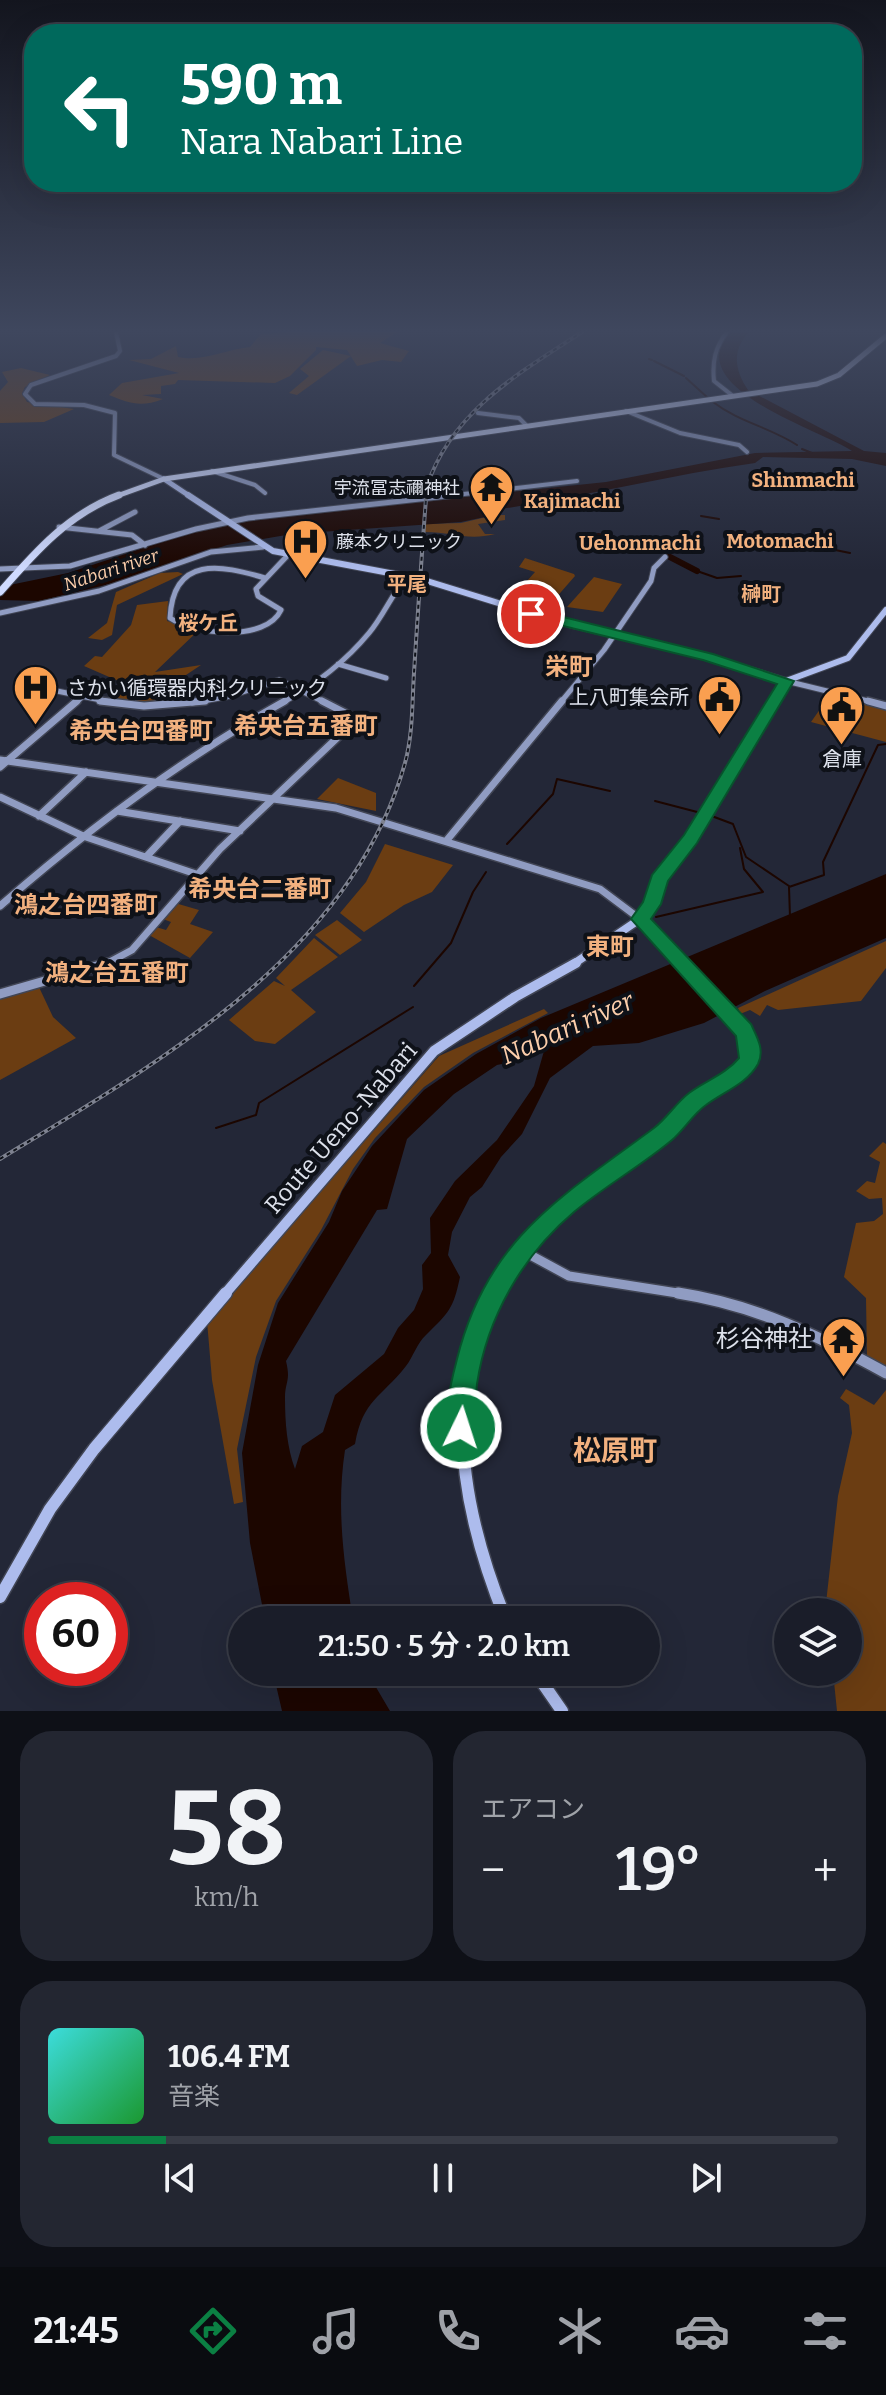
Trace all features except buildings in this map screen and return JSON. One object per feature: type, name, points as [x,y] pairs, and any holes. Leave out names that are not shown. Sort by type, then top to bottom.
[{"type":"highway","points":[[0,592],[59,527],[97,502],[164,479],[620,412]]},
{"type":"main road","points":[[164,479],[263,547],[288,555],[412,577]]},
{"type":"main road","points":[[427,581],[615,636],[708,657],[786,681],[848,658],[886,610]]},
{"type":"main road","name":"Route Ueno-Nabari","points":[[0,1597],[50,1509],[142,1388],[434,1051],[515,997],[595,952],[640,919],[652,904],[659,879],[690,839],[786,681]]},
{"type":"main road","points":[[500,1606],[490,1582],[469,1505],[462,1460],[462,1412],[467,1367],[477,1331],[497,1288],[521,1250],[564,1206],[666,1131],[695,1100],[744,1068],[751,1054],[742,1028],[640,919]]},
{"type":"main road","points":[[545,1686],[562,1711]]},
{"type":"street","points":[[111,412],[115,413],[114,455],[164,479]]},
{"type":"street","points":[[628,412],[680,433],[739,445],[747,452]]},
{"type":"street","points":[[478,413],[519,418],[526,425]]},
{"type":"street","points":[[212,471],[255,485],[265,493]]},
{"type":"street","points":[[0,569],[66,567],[230,522],[577,481]]},
{"type":"street","points":[[99,531],[135,512]]},
{"type":"street","points":[[59,527],[132,535],[145,545]]},
{"type":"street","points":[[0,613],[110,588],[211,552],[263,547]]},
{"type":"street","points":[[265,578],[221,567],[188,573],[176,591],[170,618],[176,622],[231,632],[262,629],[277,621],[282,613],[278,605],[257,594],[256,588],[288,555]]},
{"type":"street","points":[[447,840],[615,636],[651,581],[654,568],[665,557]]},
{"type":"street","points":[[0,906],[117,811],[248,722],[305,692],[370,632],[393,592],[412,577]]},
{"type":"street","points":[[338,664],[386,678]]},
{"type":"street","points":[[0,994],[101,966],[126,954],[147,935],[196,874],[357,721],[354,716],[279,680],[228,697],[157,707],[115,706],[57,691]]},
{"type":"street","points":[[786,681],[886,706]]},
{"type":"street","points":[[0,767],[4,760],[81,698]]},
{"type":"street","points":[[4,760],[336,808],[600,889],[640,919]]},
{"type":"street","points":[[39,816],[86,772]]},
{"type":"street","points":[[0,797],[83,836],[196,874]]},
{"type":"street","points":[[117,811],[240,831]]},
{"type":"street","points":[[146,857],[180,821]]},
{"type":"street","points":[[521,1250],[569,1276],[730,1301],[827,1341],[886,1373]]},
{"type":"shaded area","points":[[0,412],[67,412],[44,422],[0,423]]},
{"type":"shaded area","points":[[505,515],[505,520],[478,524],[485,534],[495,534],[468,536],[425,532],[425,524],[461,523]]},
{"type":"shaded area","points":[[525,558],[575,576],[554,600],[519,590],[535,572],[519,567]]},
{"type":"shaded area","points":[[160,573],[183,574],[117,605],[112,635],[102,640],[88,638],[107,623],[116,592]]},
{"type":"shaded area","points":[[594,577],[622,584],[603,612],[567,607]]},
{"type":"shaded area","points":[[168,601],[167,621],[200,629],[155,672],[201,665],[162,691],[163,706],[111,704],[123,683],[84,666],[95,656],[102,657],[131,625],[137,605]]},
{"type":"shaded area","points":[[830,695],[886,709],[886,742],[811,722]]},
{"type":"shaded area","points":[[338,778],[376,793],[376,811],[317,799]]},
{"type":"shaded area","points":[[385,844],[453,865],[432,892],[404,905],[364,932],[340,913],[366,882]]},
{"type":"shaded area","points":[[175,903],[199,910],[190,924],[213,932],[190,958],[149,935],[156,927],[166,930],[171,922],[163,919]]},
{"type":"shaded area","points":[[337,920],[362,940],[340,955],[315,935]]},
{"type":"shaded area","points":[[314,938],[338,957],[291,990],[316,1012],[275,1044],[255,1041],[229,1020],[274,981],[285,986],[276,978]]},
{"type":"shaded area","points":[[886,941],[886,968],[861,1001],[778,1010],[767,1005],[760,1016],[750,1010],[740,1014],[738,1008]]},
{"type":"shaded area","points":[[38,985],[53,1017],[76,1038],[0,1080],[0,996]]},
{"type":"shaded area","points":[[544,1009],[548,1013],[473,1053],[424,1087],[375,1138],[353,1169],[321,1230],[276,1301],[256,1357],[237,1449],[243,1502],[234,1504],[212,1380],[207,1321],[439,1056]]},
{"type":"shaded area","points":[[883,1142],[886,1144],[886,1366],[867,1357],[866,1298],[844,1277],[856,1223],[874,1221],[883,1214],[882,1198],[869,1199],[856,1191],[867,1181],[875,1183],[880,1162],[869,1156]]},
{"type":"shaded area","points":[[846,1389],[874,1405],[886,1390],[886,1711],[837,1711],[834,1686],[862,1686],[862,1598],[827,1598],[838,1496],[852,1433],[849,1405],[840,1398]]},
{"type":"water","points":[[773,412],[790,412],[864,451],[886,453],[886,466],[852,459],[763,457],[755,463],[501,509],[499,514],[461,522],[292,534],[227,545],[126,580],[39,601],[0,600],[0,587],[68,573],[201,529],[281,516],[606,482],[755,453],[852,451]]},
{"type":"water","points":[[886,874],[886,938],[765,991],[704,1023],[639,1043],[593,1046],[550,1078],[522,1134],[501,1157],[482,1187],[470,1197],[452,1232],[448,1255],[460,1277],[449,1310],[423,1338],[397,1377],[368,1408],[355,1444],[345,1450],[341,1514],[351,1606],[262,1606],[250,1543],[242,1453],[258,1365],[278,1303],[329,1222],[342,1191],[372,1146],[424,1090],[476,1054],[541,1018]],"holes":[[[544,1051],[534,1086],[497,1140],[455,1181],[430,1218],[431,1253],[422,1265],[423,1289],[414,1310],[398,1328],[384,1354],[335,1395],[323,1432],[302,1446],[295,1469],[286,1426],[286,1361],[377,1210],[387,1209],[407,1139],[454,1094],[497,1065],[526,1059]]]},
{"type":"water","points":[[276,1686],[375,1686],[390,1711],[282,1711]]},
{"type":"waterway","points":[[728,412],[797,445]]},
{"type":"waterway","name":"Nabari river","points":[[802,449],[812,453]]},
{"type":"waterway","points":[[701,516],[719,519]]},
{"type":"waterway","points":[[598,536],[612,538]]},
{"type":"waterway","points":[[791,541],[850,553]]},
{"type":"waterway","points":[[668,556],[697,571]]},
{"type":"waterway","points":[[697,571],[717,578],[741,576]]},
{"type":"waterway","points":[[790,917],[789,887],[824,875],[823,862],[878,745],[886,744]]},
{"type":"waterway","points":[[507,844],[553,794],[557,779],[610,791]]},
{"type":"waterway","points":[[655,801],[701,813]]},
{"type":"waterway","points":[[709,815],[733,824],[746,857],[789,886]]},
{"type":"waterway","points":[[656,917],[763,892],[744,869],[740,848]]},
{"type":"waterway","points":[[414,986],[451,943],[473,892],[486,872]]},
{"type":"waterway","points":[[216,1128],[256,1115],[259,1103],[413,1007]]},
{"type":"railway","points":[[0,1159],[123,1083],[184,1042],[242,997],[295,947],[341,892],[379,831],[405,763],[412,718],[427,486],[438,460],[473,412]]},
{"type":"place","name":"宇流冨志禰神社","points":[[491,527]]},
{"type":"place","name":"藤本クリニック","points":[[305,581]]},
{"type":"place","name":"さかい循環器内科クリニック","points":[[36,727]]},
{"type":"place","name":"上八町集会所","points":[[720,736]]},
{"type":"place","name":"倉庫","points":[[842,746]]},
{"type":"place","name":"杉谷神社","points":[[843,1378]]},
{"type":"district","name":"Shinmachi","points":[[803,480]]},
{"type":"district","name":"Kajimachi","points":[[572,501]]},
{"type":"district","name":"Motomachi","points":[[780,541]]},
{"type":"district","name":"Uehonmachi","points":[[640,543]]},
{"type":"district","name":"平尾","points":[[407,584]]},
{"type":"district","name":"榊町","points":[[761,594]]},
{"type":"district","name":"桜ケ丘","points":[[208,623]]},
{"type":"district","name":"栄町","points":[[569,667]]},
{"type":"district","name":"希央台五番町","points":[[306,726]]},
{"type":"district","name":"希央台四番町","points":[[141,731]]},
{"type":"district","name":"希央台二番町","points":[[260,889]]},
{"type":"district","name":"鴻之台四番町","points":[[86,905]]},
{"type":"district","name":"東町","points":[[610,947]]},
{"type":"district","name":"鴻之台五番町","points":[[117,973]]},
{"type":"district","name":"松原町","points":[[615,1450]]},
{"type":"route","points":[[461,1428],[464,1383],[477,1331],[497,1288],[521,1250],[564,1206],[666,1131],[695,1100],[740,1072],[749,1060],[750,1042],[743,1030],[640,919],[652,904],[659,879],[690,839],[786,681],[728,662],[531,614]]}]
